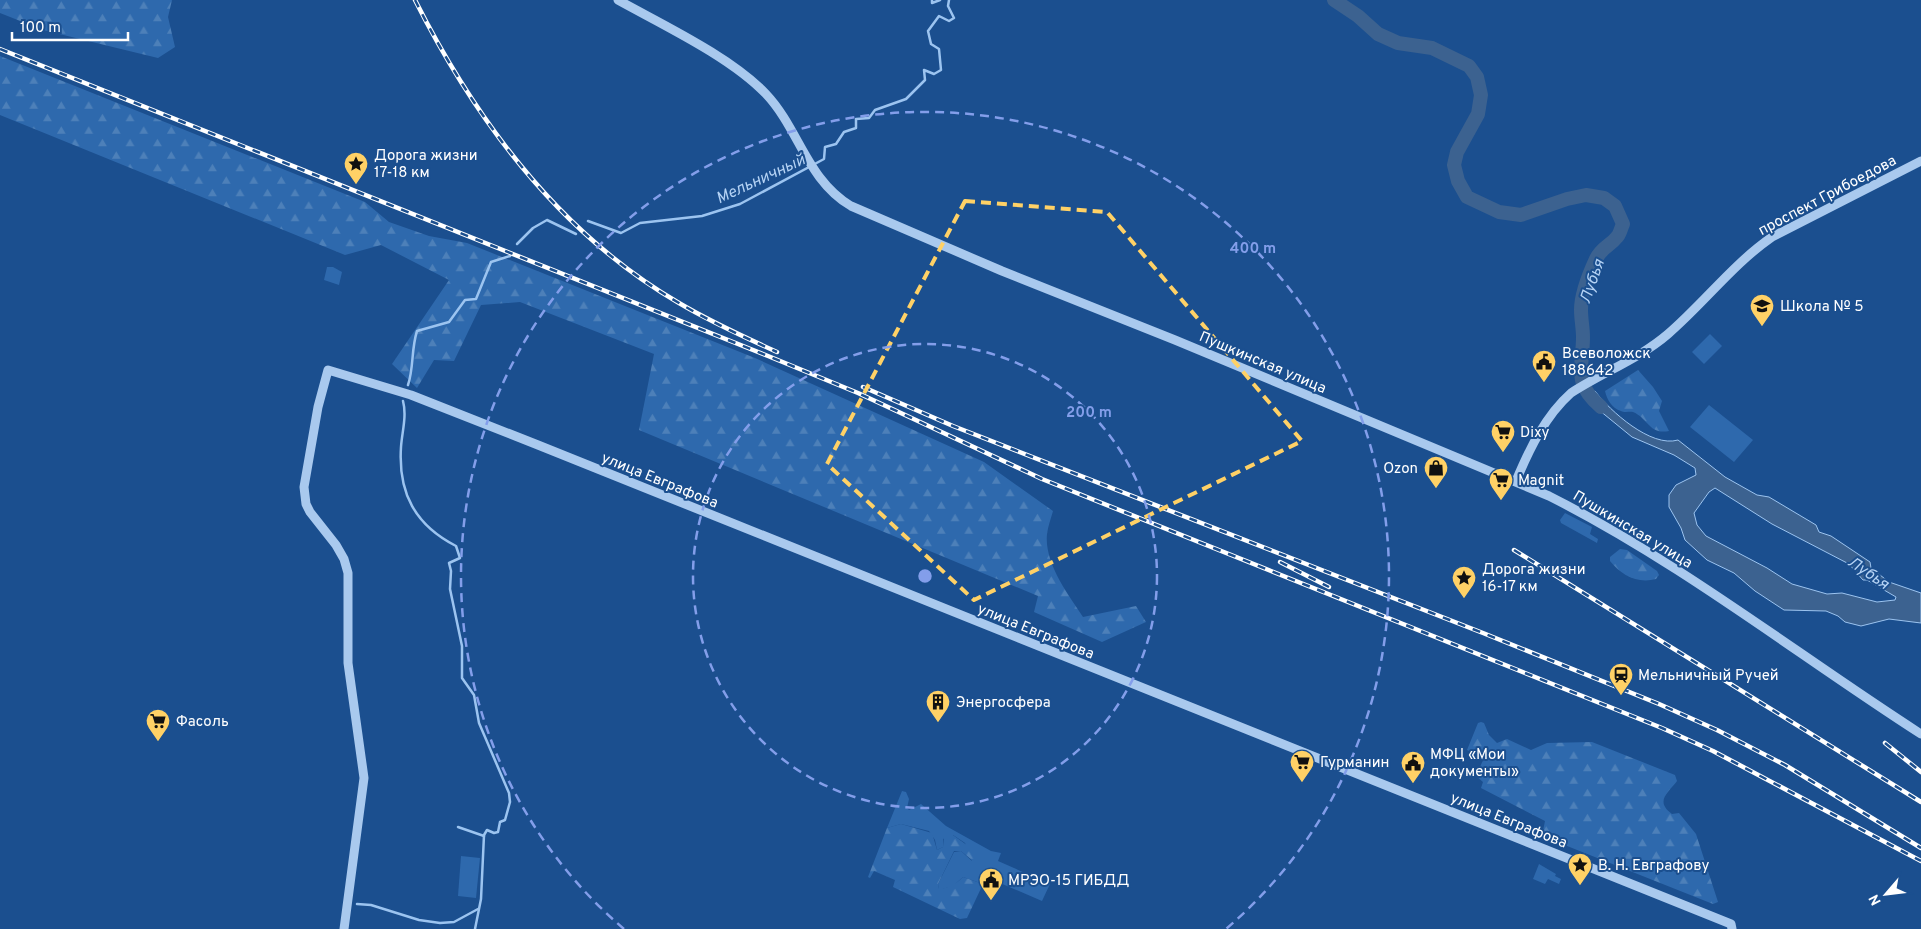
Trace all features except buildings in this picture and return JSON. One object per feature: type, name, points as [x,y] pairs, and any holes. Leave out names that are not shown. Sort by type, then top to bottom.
[{"type":"street","name":"Пушкинская улица","points":[[618,0],[678,33],[748,79],[766,94],[781,113],[816,174],[836,197],[851,206],[1002,271],[1516,481],[1586,514],[1617,532],[1921,734]]},
{"type":"street","name":"проспект Грибоедова","points":[[1516,481],[1540,432],[1560,403],[1577,389],[1632,360],[1668,334],[1752,252],[1772,237],[1921,161]]},
{"type":"street","name":"улица Евграфова","points":[[344,929],[364,778],[348,663],[348,574],[344,559],[336,545],[310,512],[306,504],[304,487],[318,406],[328,370],[411,395],[1731,926]]},
{"type":"highlighted area","points":[[965,201],[1107,212],[1302,441],[974,600],[827,464]]},
{"type":"green space","points":[[0,0],[172,0],[168,17],[175,47],[158,58],[43,30],[0,13]]},
{"type":"green space","points":[[0,56],[365,202],[389,222],[429,236],[467,243],[755,358],[984,462],[1053,511],[1047,534],[1049,556],[1058,578],[1083,617],[1136,606],[1146,622],[1102,642],[1034,612],[1038,596],[639,430],[654,354],[520,302],[481,305],[454,361],[434,360],[417,388],[392,364],[449,280],[381,245],[345,255],[0,115]]},
{"type":"green space","points":[[327,267],[333,267],[342,272],[339,285],[324,280]]},
{"type":"green space","points":[[1710,334],[1722,346],[1704,364],[1692,352]]},
{"type":"green space","points":[[1638,370],[1662,401],[1659,411],[1669,431],[1657,431],[1633,412],[1618,410],[1609,400],[1605,391]]},
{"type":"green space","points":[[1709,405],[1753,440],[1734,462],[1690,427]]},
{"type":"green space","points":[[1565,513],[1592,527],[1590,534],[1598,539],[1597,543],[1561,523],[1560,520]]},
{"type":"green space","points":[[1620,549],[1627,550],[1657,571],[1659,575],[1656,579],[1642,580],[1624,574],[1610,561],[1610,557]]},
{"type":"green space","points":[[1478,723],[1484,723],[1489,735],[1497,743],[1507,739],[1531,750],[1547,743],[1592,742],[1675,775],[1677,781],[1667,793],[1664,805],[1672,814],[1679,813],[1696,834],[1718,902],[1713,904],[1542,836],[1545,821],[1481,788],[1483,782],[1476,776],[1484,758],[1467,750]]},
{"type":"green space","points":[[902,791],[906,792],[909,799],[907,808],[909,810],[921,804],[946,826],[991,851],[1001,853],[998,861],[1050,884],[1042,901],[986,877],[983,884],[963,877],[953,886],[939,890],[938,884],[954,852],[961,851],[972,861],[965,843],[953,835],[943,839],[943,847],[937,850],[935,840],[929,831],[901,824],[887,828]]},
{"type":"green space","points":[[901,824],[932,833],[937,850],[943,847],[944,836],[950,833],[985,858],[985,862],[978,865],[961,851],[954,851],[938,884],[939,889],[946,888],[955,884],[963,877],[983,884],[967,918],[960,919],[893,887],[895,880],[874,871],[870,878],[868,877],[887,828]]},
{"type":"green space","points":[[461,856],[480,858],[476,898],[458,896]]},
{"type":"green space","points":[[1539,864],[1561,879],[1559,884],[1548,879],[1545,884],[1533,879]]},
{"type":"water","points":[[1595,391],[1610,408],[1632,426],[1656,439],[1678,440],[1725,477],[1757,495],[1769,497],[1816,525],[1819,532],[1831,536],[1870,562],[1871,568],[1889,582],[1921,593],[1921,623],[1889,619],[1861,626],[1845,622],[1838,616],[1826,611],[1784,610],[1755,591],[1734,573],[1707,560],[1685,540],[1681,528],[1669,507],[1669,495],[1676,485],[1696,475],[1695,468],[1674,455],[1632,437],[1583,397]],"holes":[[[1715,488],[1772,524],[1849,564],[1863,580],[1867,580],[1896,597],[1895,600],[1877,602],[1842,593],[1827,594],[1792,584],[1767,568],[1706,536],[1697,525],[1694,513],[1709,492]]]},
{"type":"waterway","name":"Мельничный","points":[[932,0],[932,3],[940,0]]},
{"type":"waterway","name":"Мельничный","points":[[588,221],[621,233],[640,223],[702,216],[740,204],[824,159],[825,147],[836,144],[844,132],[856,128],[856,119],[869,118],[875,110],[906,99],[925,80],[924,70],[934,74],[941,70],[939,49],[931,44],[928,31],[939,16],[949,21],[954,18],[948,6],[949,0]]},
{"type":"waterway","name":"Лубья","points":[[1334,0],[1358,16],[1378,34],[1398,43],[1432,48],[1469,66],[1477,77],[1481,95],[1478,114],[1457,152],[1454,165],[1458,181],[1467,197],[1499,212],[1521,215],[1567,199],[1586,195],[1604,198],[1615,206],[1623,224],[1618,236],[1596,259],[1586,284],[1581,304],[1583,337],[1581,374],[1586,390],[1601,407]]},
{"type":"waterway","name":"Мельничный Ручей","points":[[517,244],[533,228],[547,220],[576,234]]},
{"type":"waterway","name":"Мельничный Ручей","points":[[408,385],[417,331],[449,322],[465,300],[476,299],[491,262],[510,256]]},
{"type":"waterway","name":"Мельничный Ручей","points":[[403,401],[404,418],[401,464],[406,493],[420,518],[442,538],[456,546],[460,558],[449,563],[451,571],[450,589],[462,646],[462,678],[474,695],[479,723],[509,793],[510,802],[505,820],[500,822],[498,832],[494,833],[487,830],[484,835],[481,899],[475,929]]},
{"type":"waterway","points":[[458,827],[484,836]]},
{"type":"waterway","points":[[357,904],[371,905],[419,920],[440,923],[454,922],[478,909]]},
{"type":"railway","points":[[415,0],[465,89],[525,171],[559,209],[596,244],[636,275],[703,317],[777,352]]},
{"type":"railway","points":[[0,49],[768,356],[858,393],[1042,479],[1662,728],[1713,751],[1921,861]]},
{"type":"railway","points":[[863,387],[953,426],[1483,633],[1659,704],[1717,730],[1785,765],[1921,848]]},
{"type":"railway","points":[[1514,550],[1921,802]]},
{"type":"railway","points":[[1280,562],[1329,587]]},
{"type":"railway","points":[[1885,743],[1921,772]]},
{"type":"place","name":"Дорога жизни 17-18 км","points":[[356,185]]},
{"type":"place","name":"Школа № 5","points":[[1762,327]]},
{"type":"place","name":"Всеволожск 188642","points":[[1544,383]]},
{"type":"place","name":"Dixy","points":[[1503,453]]},
{"type":"place","name":"Ozon","points":[[1436,489]]},
{"type":"place","name":"Magnit","points":[[1501,501]]},
{"type":"place","name":"Дорога жизни 16-17 км","points":[[1464,599]]},
{"type":"place","name":"Мельничный Ручей","points":[[1621,696]]},
{"type":"place","name":"Энергосфера","points":[[938,723]]},
{"type":"place","name":"Фасоль","points":[[158,742]]},
{"type":"place","name":"Гурманин","points":[[1302,783]]},
{"type":"place","name":"МФЦ «Мои документы»","points":[[1413,784]]},
{"type":"place","name":"В. Н. Евграфову","points":[[1580,886]]},
{"type":"place","name":"МРЭО-15 ГИБДД","points":[[991,901]]}]
